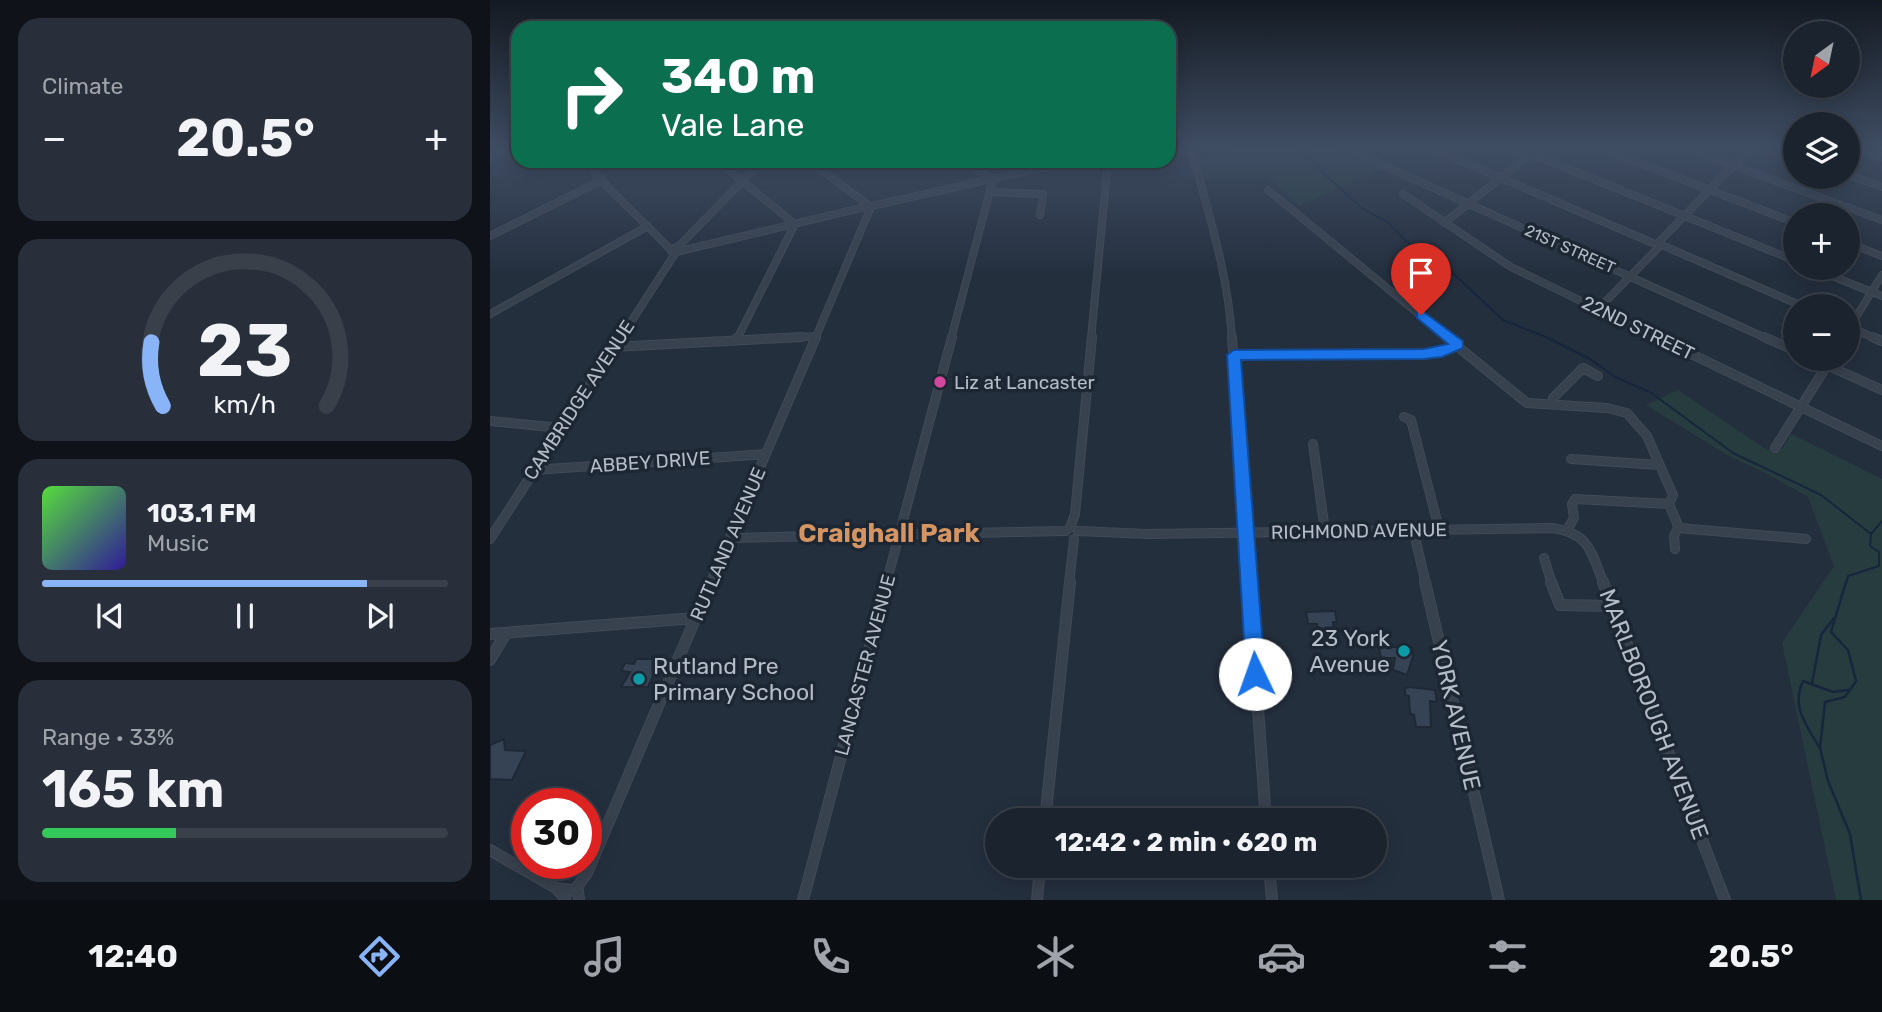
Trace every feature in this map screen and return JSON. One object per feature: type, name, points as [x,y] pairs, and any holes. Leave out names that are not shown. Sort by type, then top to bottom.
[{"type":"street","points":[[490,236],[582,190]]},
{"type":"street","points":[[612,190],[665,243],[677,250],[944,190]]},
{"type":"street","name":"CAMBRIDGE AVENUE","points":[[490,539],[668,262],[734,190]]},
{"type":"street","points":[[752,190],[795,224]]},
{"type":"street","points":[[846,190],[868,207]]},
{"type":"street","points":[[1046,808],[1104,190]]},
{"type":"street","points":[[1202,190],[1226,281],[1234,355],[1265,808]]},
{"type":"street","points":[[1268,190],[1527,403],[1607,408],[1627,413],[1647,436],[1673,495],[1669,504],[1678,527],[1674,536],[1675,549]]},
{"type":"street","name":"21ST STREET","points":[[1439,190],[1783,345]]},
{"type":"street","points":[[1444,223],[1484,190]]},
{"type":"street","points":[[1530,190],[1783,298]]},
{"type":"street","points":[[1621,190],[1783,256]]},
{"type":"street","points":[[1598,309],[1710,190],[1783,218]]},
{"type":"street","points":[[1801,190],[1882,220]]},
{"type":"street","points":[[990,192],[1043,194],[1040,215]]},
{"type":"street","name":"LANCASTER AVENUE","points":[[803,900],[990,192]]},
{"type":"street","name":"22ND STREET","points":[[1403,194],[1499,260],[1882,446]]},
{"type":"street","name":"RUTLAND AVENUE","points":[[572,896],[587,882],[587,873],[732,538],[868,207]]},
{"type":"street","points":[[736,340],[795,224]]},
{"type":"street","points":[[490,314],[648,226]]},
{"type":"street","points":[[1860,248],[1882,256]]},
{"type":"street","points":[[1860,310],[1882,275]]},
{"type":"street","points":[[1842,280],[1882,296]]},
{"type":"street","points":[[1860,332],[1882,341]]},
{"type":"street","points":[[612,346],[817,336]]},
{"type":"street","points":[[1234,355],[1424,354],[1442,352],[1458,345]]},
{"type":"street","points":[[1553,405],[1553,398],[1582,368],[1598,376]]},
{"type":"street","points":[[1775,448],[1823,371]]},
{"type":"street","points":[[1846,371],[1882,390]]},
{"type":"street","points":[[1404,417],[1411,420],[1439,529]]},
{"type":"street","points":[[490,421],[560,428]]},
{"type":"street","points":[[1313,444],[1325,531]]},
{"type":"street","name":"ABBEY DRIVE","points":[[534,470],[766,454]]},
{"type":"street","points":[[1571,458],[1659,465]]},
{"type":"street","points":[[1572,531],[1572,504],[1579,498],[1669,504]]},
{"type":"street","points":[[1678,527],[1806,539]]},
{"type":"street","name":"RICHMOND AVENUE","points":[[732,538],[1413,529],[1572,531]]},
{"type":"street","name":"YORK AVENUE","points":[[1413,529],[1499,900]]},
{"type":"street","name":"MARLBOROUGH AVENUE","points":[[1572,531],[1587,543],[1613,606],[1724,900]]},
{"type":"street","points":[[1544,558],[1556,601],[1560,605],[1613,606]]},
{"type":"street","points":[[490,634],[696,618]]},
{"type":"street","points":[[490,660],[506,633]]},
{"type":"street","points":[[490,850],[572,896]]},
{"type":"street","points":[[1037,900],[1039,878]]},
{"type":"street","points":[[1270,878],[1272,900]]},
{"type":"green space","points":[[1282,190],[1335,190],[1300,206]]},
{"type":"green space","points":[[1678,390],[1767,450],[1782,449],[1791,434],[1882,479],[1882,900],[1836,900],[1782,643],[1834,566],[1808,497],[1729,456],[1646,405]]},
{"type":"building","points":[[1335,611],[1337,622],[1333,622],[1336,641],[1321,642],[1317,624],[1308,624],[1306,612]]},
{"type":"building","points":[[1379,647],[1412,647],[1413,656],[1407,675],[1393,670],[1395,658],[1381,658]]},
{"type":"building","name":"Rutland Pre Primary School","points":[[636,659],[661,659],[648,687],[621,687],[630,672],[621,671],[625,663],[634,664]]},
{"type":"building","points":[[1405,688],[1435,690],[1437,702],[1430,701],[1431,727],[1416,727],[1414,715],[1410,713],[1409,696],[1405,695]]},
{"type":"building","points":[[504,739],[505,750],[526,751],[512,780],[490,779],[490,745]]},
{"type":"waterway","points":[[1342,190],[1363,209],[1389,223],[1407,242],[1442,263],[1503,320],[1546,337],[1590,359],[1615,377],[1650,392],[1733,453],[1821,495],[1871,534]]},
{"type":"waterway","points":[[1871,534],[1882,521]]},
{"type":"waterway","points":[[1846,584],[1848,576],[1879,566],[1879,552],[1870,546],[1871,534]]},
{"type":"waterway","points":[[1846,582],[1831,632],[1848,650],[1856,681],[1845,697],[1825,702],[1820,748],[1828,781],[1850,834],[1861,900]]},
{"type":"waterway","points":[[1812,683],[1821,635],[1834,618]]},
{"type":"waterway","points":[[1819,747],[1799,707],[1803,681],[1833,692],[1848,690]]},
{"type":"place","name":"Liz at Lancaster","points":[[940,382]]},
{"type":"place","name":"23 York Avenue","points":[[1404,651]]},
{"type":"place","name":"Rutland Pre Primary School","points":[[639,679]]},
{"type":"district","name":"Craighall Park","points":[[889,533]]},
{"type":"route","points":[[1255,674],[1234,355],[1424,354],[1442,352],[1458,345],[1421,315]]}]
